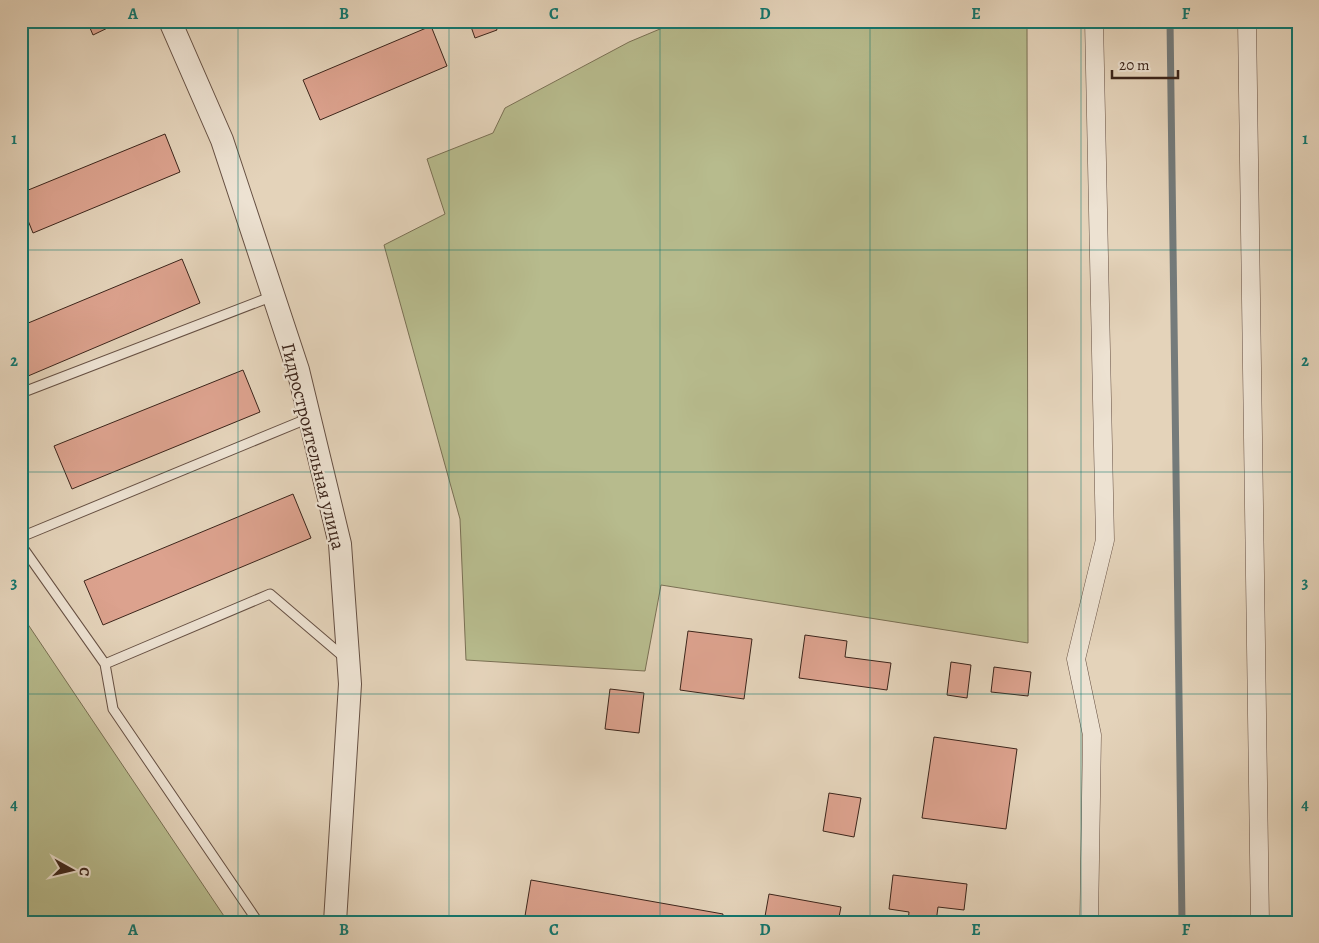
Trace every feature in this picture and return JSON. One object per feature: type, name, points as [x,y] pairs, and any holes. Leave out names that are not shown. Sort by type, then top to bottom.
[{"type":"street","name":"Гидростроительная улица","points":[[170,21],[222,140],[298,370],[340,544],[350,684],[335,922]]},
{"type":"street","points":[[1089,922],[1092,735],[1076,659],[1105,540],[1094,21]]},
{"type":"street","points":[[1247,21],[1260,922]]},
{"type":"lane","points":[[21,393],[273,296]]},
{"type":"lane","points":[[21,536],[310,418]]},
{"type":"lane","points":[[21,545],[105,664],[113,709],[258,922]]},
{"type":"lane","points":[[105,664],[270,594],[349,661]]},
{"type":"green space","points":[[679,21],[1027,21],[1028,643],[661,585],[645,671],[466,660],[460,519],[384,245],[445,214],[427,159],[493,133],[505,108],[629,42]]},
{"type":"green space","points":[[21,614],[228,922],[21,922]]},
{"type":"building","points":[[87,21],[122,21],[93,35]]},
{"type":"building","points":[[469,21],[494,21],[497,30],[475,38]]},
{"type":"building","points":[[431,26],[447,66],[320,120],[303,80]]},
{"type":"building","points":[[165,134],[180,172],[33,233],[21,203],[21,193]]},
{"type":"building","points":[[182,259],[200,303],[21,379],[21,326]]},
{"type":"building","points":[[243,370],[260,412],[72,489],[54,446]]},
{"type":"building","points":[[293,494],[311,538],[103,625],[84,581]]},
{"type":"building","points":[[688,631],[752,639],[744,699],[680,690]]},
{"type":"building","points":[[805,635],[847,641],[845,657],[891,663],[887,690],[799,678]]},
{"type":"building","points":[[951,662],[971,665],[967,698],[947,695]]},
{"type":"building","points":[[994,667],[1031,672],[1028,696],[991,692]]},
{"type":"building","points":[[610,689],[644,693],[639,733],[605,729]]},
{"type":"building","points":[[934,737],[1017,749],[1006,829],[922,818]]},
{"type":"building","points":[[829,793],[861,798],[854,837],[823,831]]},
{"type":"building","points":[[893,875],[967,884],[964,910],[938,907],[936,922],[908,922],[909,912],[889,909]]},
{"type":"building","points":[[531,880],[723,914],[722,922],[524,922]]},
{"type":"building","points":[[769,894],[841,907],[838,922],[764,922]]},
{"type":"waterway","points":[[1170,21],[1182,922]]}]
